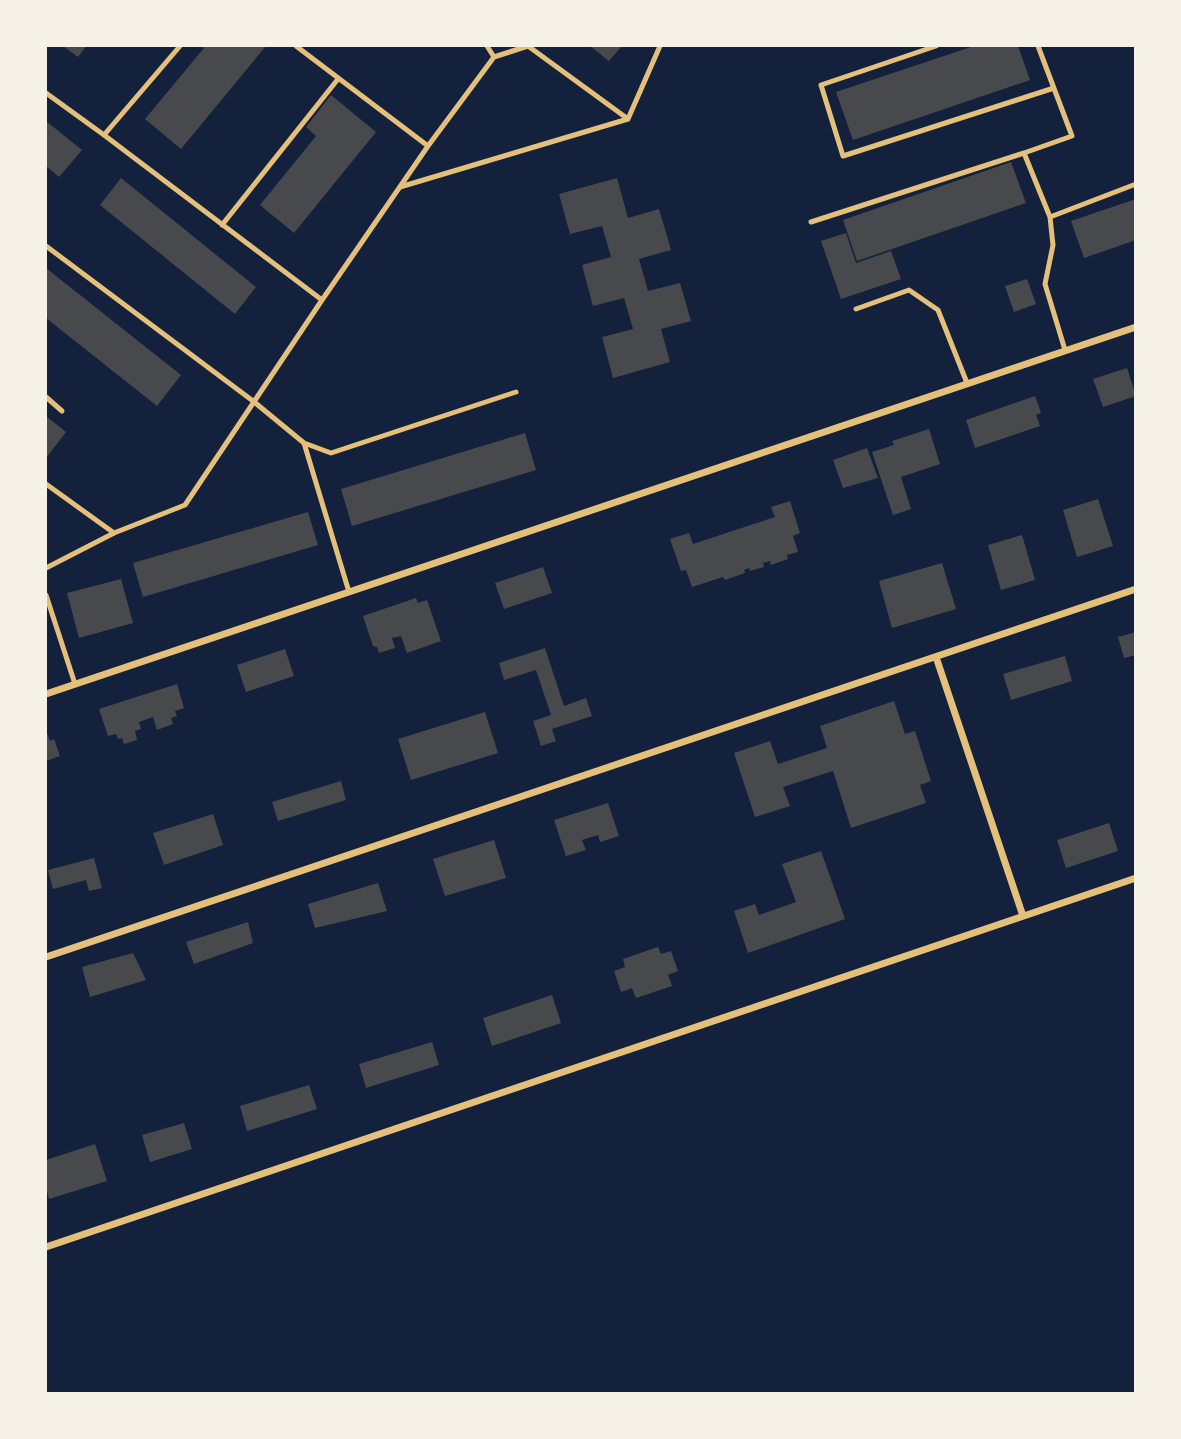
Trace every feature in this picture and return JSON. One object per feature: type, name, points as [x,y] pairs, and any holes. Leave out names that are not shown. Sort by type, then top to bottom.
[{"type":"street","points":[[46,694],[1136,327]]},
{"type":"street","points":[[46,957],[1136,589]]},
{"type":"street","points":[[936,657],[1023,916]]},
{"type":"street","points":[[46,1247],[1136,878]]},
{"type":"lane","points":[[104,135],[180,46]]},
{"type":"lane","points":[[296,46],[428,146]]},
{"type":"lane","points":[[487,46],[494,57]]},
{"type":"lane","points":[[46,568],[114,533],[185,505],[428,146],[494,57],[528,46],[628,119]]},
{"type":"lane","points":[[400,187],[628,119],[660,46]]},
{"type":"lane","points":[[936,46],[821,85],[843,156],[1054,88]]},
{"type":"lane","points":[[811,222],[1072,136],[1038,46]]},
{"type":"lane","points":[[222,225],[338,79]]},
{"type":"lane","points":[[46,93],[322,300]]},
{"type":"lane","points":[[1024,153],[1050,217],[1053,245],[1045,284],[1065,350]]},
{"type":"lane","points":[[1050,217],[1136,184]]},
{"type":"lane","points":[[46,246],[253,401],[304,443],[331,453],[516,392]]},
{"type":"lane","points":[[856,309],[909,290],[938,310],[967,383]]},
{"type":"lane","points":[[46,397],[62,411]]},
{"type":"lane","points":[[304,443],[349,592]]},
{"type":"lane","points":[[46,484],[114,533]]},
{"type":"lane","points":[[46,595],[75,684]]},
{"type":"building","points":[[63,46],[86,46],[78,57]]},
{"type":"building","points":[[201,46],[266,46],[181,149],[145,119],[204,48]]},
{"type":"building","points":[[590,46],[622,46],[609,61]]},
{"type":"building","points":[[974,46],[1018,46],[1030,80],[853,140],[836,92]]},
{"type":"building","points":[[331,95],[376,132],[294,233],[260,205],[316,136],[306,127]]},
{"type":"building","points":[[46,121],[82,150],[59,177],[46,166]]},
{"type":"building","points":[[1011,162],[1026,203],[857,261],[843,220]]},
{"type":"building","points":[[121,178],[256,287],[235,314],[100,205]]},
{"type":"building","points":[[617,178],[628,218],[659,209],[671,250],[639,259],[648,291],[680,283],[691,321],[661,329],[670,362],[613,378],[602,337],[633,329],[624,298],[593,306],[582,265],[611,257],[602,226],[570,234],[559,194]]},
{"type":"building","points":[[1136,199],[1136,240],[1084,258],[1071,221]]},
{"type":"building","points":[[846,233],[856,263],[891,251],[901,279],[841,299],[821,241]]},
{"type":"building","points":[[46,268],[181,375],[157,406],[46,318]]},
{"type":"building","points":[[1027,279],[1036,304],[1014,312],[1005,286]]},
{"type":"building","points":[[1127,368],[1136,396],[1103,407],[1093,379]]},
{"type":"building","points":[[1035,396],[1041,413],[1036,415],[1040,426],[975,448],[966,420]]},
{"type":"building","points":[[46,416],[66,432],[46,458]]},
{"type":"building","points":[[929,429],[940,464],[901,477],[911,509],[893,515],[872,452],[894,445],[892,441]]},
{"type":"building","points":[[525,433],[536,470],[352,526],[341,489]]},
{"type":"building","points":[[867,448],[878,478],[843,488],[833,460]]},
{"type":"building","points":[[1098,499],[1113,546],[1077,557],[1063,510]]},
{"type":"building","points":[[790,501],[800,533],[793,536],[798,552],[771,565],[770,561],[763,563],[764,567],[750,571],[749,568],[744,570],[745,573],[725,580],[723,577],[692,587],[686,570],[681,571],[670,539],[689,533],[693,544],[775,517],[771,507]]},
{"type":"building","points":[[308,512],[318,545],[143,597],[133,563]]},
{"type":"building","points":[[1022,535],[1035,580],[1001,590],[988,545]]},
{"type":"building","points":[[942,563],[956,609],[892,628],[879,581]]},
{"type":"building","points":[[543,567],[552,593],[504,609],[495,583]]},
{"type":"building","points":[[121,579],[133,623],[79,638],[67,593]]},
{"type":"building","points":[[416,598],[418,603],[427,600],[441,641],[407,653],[401,636],[392,638],[395,648],[379,653],[377,647],[373,646],[363,616]]},
{"type":"building","points":[[1136,632],[1136,655],[1124,658],[1118,637]]},
{"type":"building","points":[[545,648],[564,706],[586,698],[592,716],[552,729],[556,741],[541,746],[533,721],[551,715],[536,670],[504,680],[499,663]]},
{"type":"building","points":[[285,649],[294,676],[246,692],[237,665]]},
{"type":"building","points":[[1065,656],[1072,681],[1011,700],[1003,674]]},
{"type":"building","points":[[177,684],[184,708],[175,711],[177,716],[171,718],[173,724],[157,730],[153,717],[139,722],[141,729],[135,731],[137,740],[124,744],[122,738],[118,739],[116,734],[108,736],[99,709]]},
{"type":"building","points":[[894,701],[905,734],[915,731],[931,781],[920,785],[926,803],[851,828],[833,771],[783,787],[790,806],[755,817],[734,753],[770,741],[778,764],[827,748],[820,726]]},
{"type":"building","points":[[485,712],[498,753],[411,780],[398,739]]},
{"type":"building","points":[[46,730],[50,741],[54,739],[60,756],[46,761]]},
{"type":"building","points":[[341,781],[346,800],[278,821],[272,802]]},
{"type":"building","points":[[608,803],[619,836],[600,842],[598,835],[582,840],[586,850],[566,856],[554,820]]},
{"type":"building","points":[[213,814],[223,845],[164,865],[153,833]]},
{"type":"building","points":[[1109,823],[1118,851],[1066,868],[1057,840]]},
{"type":"building","points":[[494,840],[506,878],[445,896],[433,859]]},
{"type":"building","points":[[821,851],[845,919],[748,953],[734,911],[755,904],[759,915],[796,902],[782,864]]},
{"type":"building","points":[[94,858],[102,888],[89,891],[86,880],[53,889],[48,870]]},
{"type":"building","points":[[378,883],[387,911],[315,928],[308,904]]},
{"type":"building","points":[[248,922],[253,943],[194,964],[186,942]]},
{"type":"building","points":[[658,947],[661,954],[671,951],[678,971],[668,975],[672,986],[636,998],[632,988],[621,992],[614,971],[625,967],[623,959]]},
{"type":"building","points":[[133,953],[146,980],[90,997],[82,967]]},
{"type":"building","points":[[552,995],[561,1023],[492,1046],[483,1018]]},
{"type":"building","points":[[432,1042],[439,1065],[366,1088],[359,1064]]},
{"type":"building","points":[[309,1085],[317,1109],[247,1131],[240,1106]]},
{"type":"building","points":[[184,1123],[192,1149],[150,1162],[142,1135]]},
{"type":"building","points":[[95,1144],[107,1181],[49,1199],[46,1160]]}]
